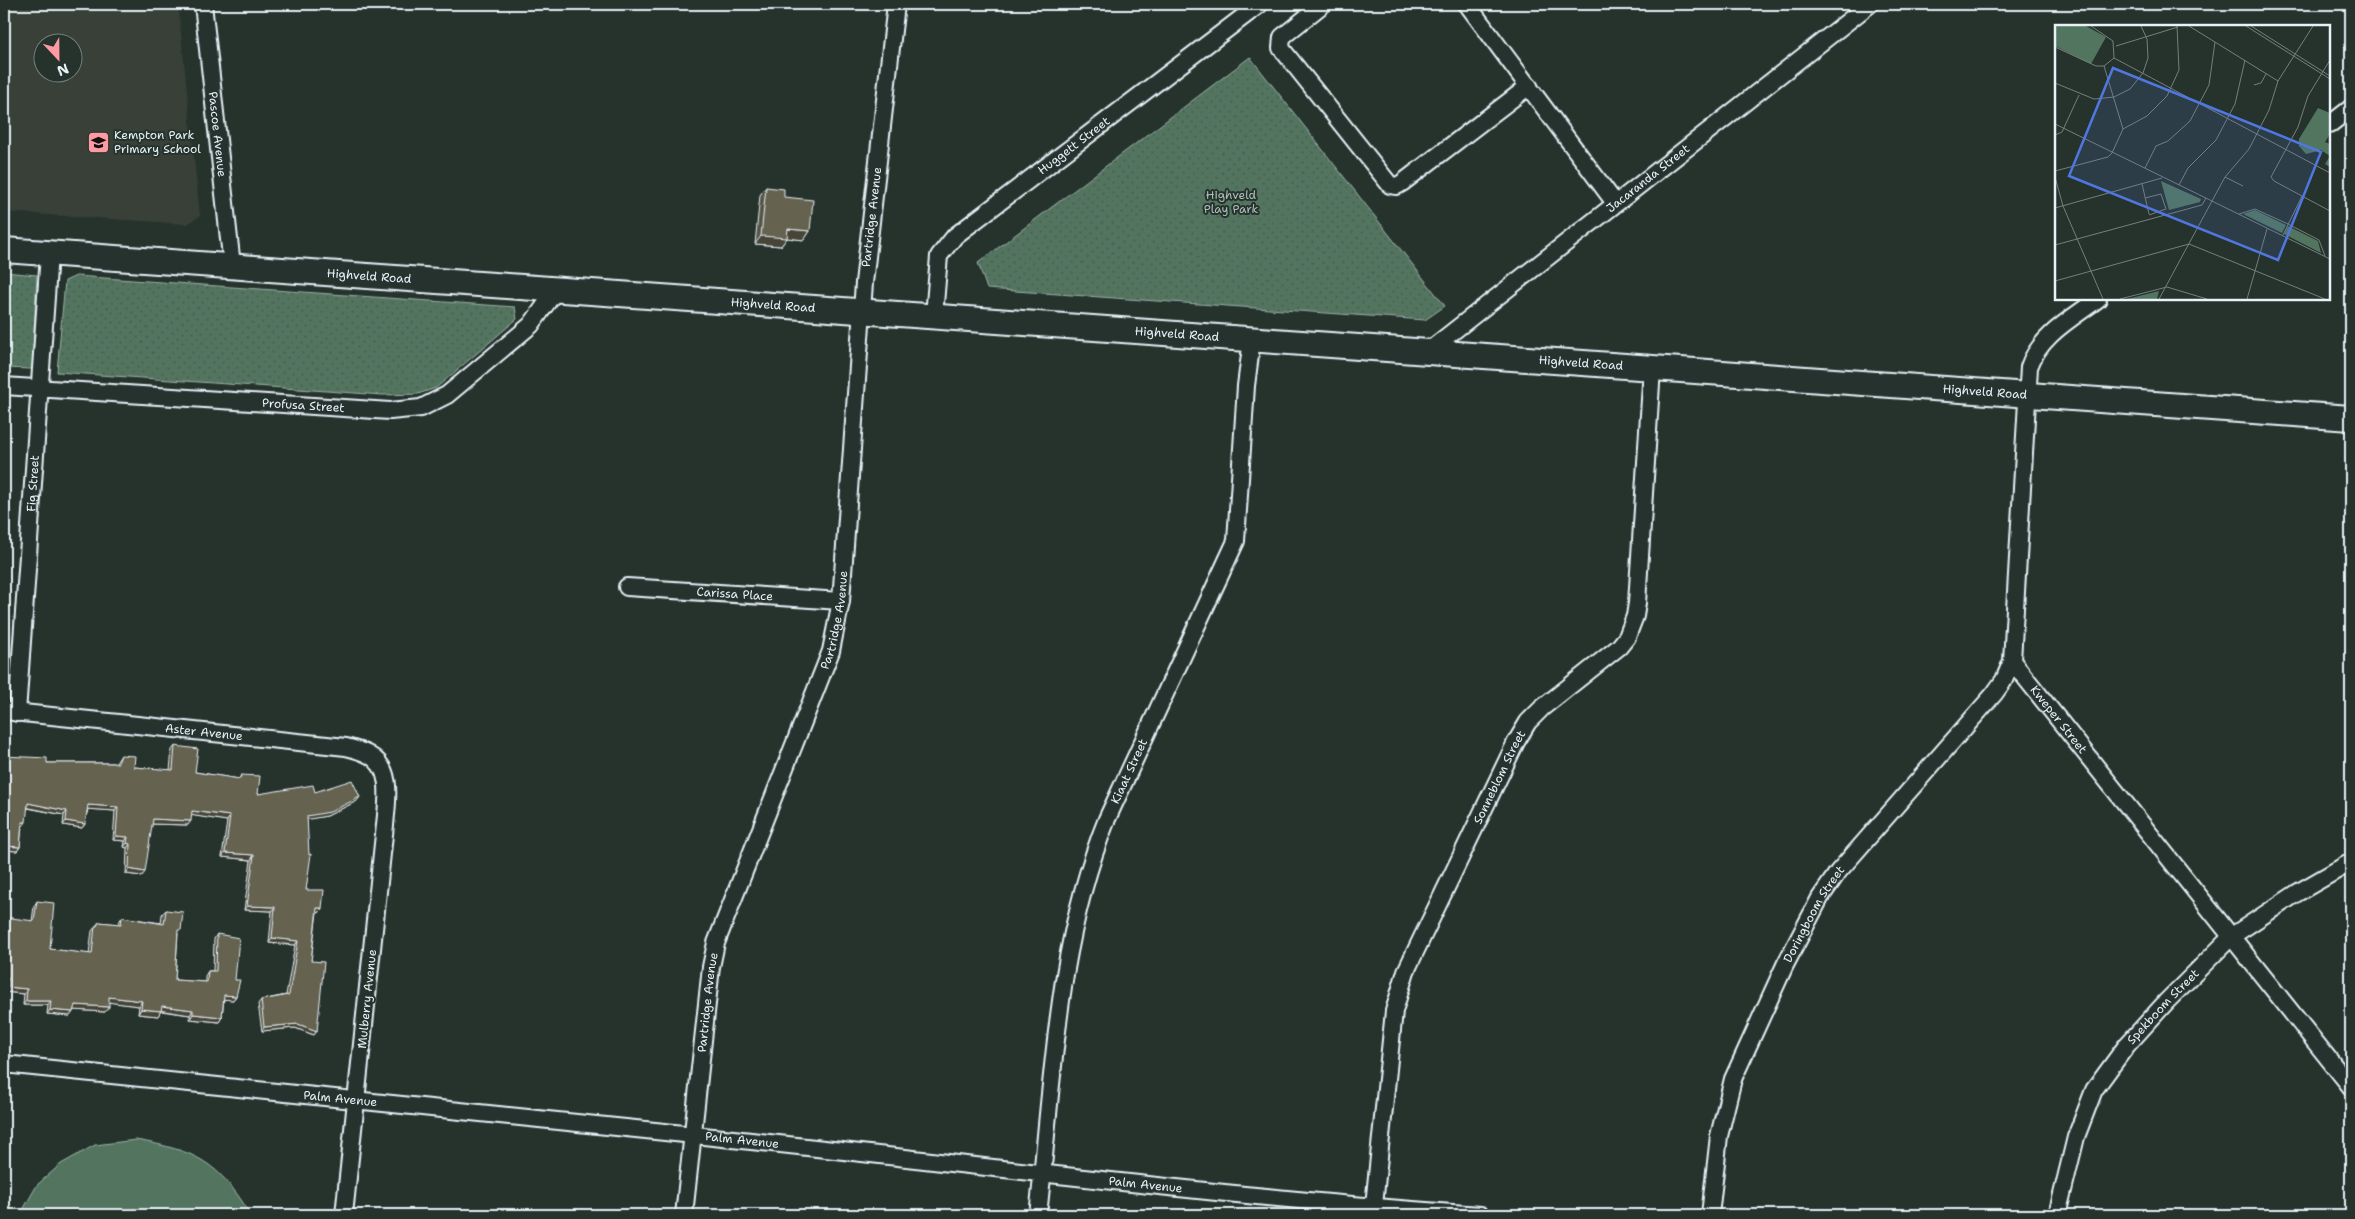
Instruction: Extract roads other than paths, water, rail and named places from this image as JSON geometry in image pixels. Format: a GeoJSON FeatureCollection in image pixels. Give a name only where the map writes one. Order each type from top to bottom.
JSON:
{"type":"FeatureCollection","features":[{"type":"Feature","properties":{"kind":"street","name":"Pascoe Avenue"},"geometry":{"type":"LineString","coordinates":[[203,4],[232,266]]}},
{"type":"Feature","properties":{"kind":"street","name":"Partridge Avenue"},"geometry":{"type":"LineString","coordinates":[[684,1215],[711,967],[716,943],[831,651],[841,601],[862,311],[896,4]]}},
{"type":"Feature","properties":{"kind":"street","name":"Huggett Street"},"geometry":{"type":"LineString","coordinates":[[934,316],[939,256],[955,236],[1260,4]]}},
{"type":"Feature","properties":{"kind":"street"},"geometry":{"type":"LineString","coordinates":[[1323,4],[1282,37],[1281,48],[1390,185],[1397,186],[1402,183],[1528,86]]}},
{"type":"Feature","properties":{"kind":"street"},"geometry":{"type":"LineString","coordinates":[[1467,4],[1615,203]]}},
{"type":"Feature","properties":{"kind":"street","name":"Jacaranda Street"},"geometry":{"type":"LineString","coordinates":[[1427,352],[1870,4]]}},
{"type":"Feature","properties":{"kind":"street"},"geometry":{"type":"LineString","coordinates":[[2330,124],[2351,108]]}},
{"type":"Feature","properties":{"kind":"street","name":"Highveld Road"},"geometry":{"type":"LineString","coordinates":[[4,250],[2351,418]]}},
{"type":"Feature","properties":{"kind":"street","name":"Fig Street"},"geometry":{"type":"LineString","coordinates":[[10,712],[49,254]]}},
{"type":"Feature","properties":{"kind":"street","name":"Profusa Street"},"geometry":{"type":"LineString","coordinates":[[4,386],[390,411],[421,408],[447,395],[517,339],[531,325],[556,290]]}},
{"type":"Feature","properties":{"kind":"street"},"geometry":{"type":"LineString","coordinates":[[2012,661],[2029,367],[2039,347],[2050,335],[2097,300]]}},
{"type":"Feature","properties":{"kind":"street","name":"Kiaat Street"},"geometry":{"type":"LineString","coordinates":[[1038,1215],[1050,1074],[1075,924],[1092,858],[1236,541],[1246,386],[1252,339]]}},
{"type":"Feature","properties":{"kind":"street","name":"Sonneblom Street"},"geometry":{"type":"LineString","coordinates":[[1373,1212],[1394,1011],[1406,971],[1516,742],[1528,722],[1564,689],[1619,647],[1632,629],[1636,603],[1652,368]]}},
{"type":"Feature","properties":{"kind":"street","name":"Carissa Place"},"geometry":{"type":"LineString","coordinates":[[627,587],[841,601]]}},
{"type":"Feature","properties":{"kind":"street","name":"Kweper Street"},"geometry":{"type":"LineString","coordinates":[[2012,661],[2351,1087]]}},
{"type":"Feature","properties":{"kind":"street","name":"Doringboom Street"},"geometry":{"type":"LineString","coordinates":[[1710,1215],[1718,1136],[1733,1079],[1785,966],[1820,898],[1844,866],[1994,694],[2004,680],[2012,661]]}},
{"type":"Feature","properties":{"kind":"street","name":"Aster Avenue"},"geometry":{"type":"LineString","coordinates":[[10,712],[346,746],[370,755],[382,769],[388,783]]}},
{"type":"Feature","properties":{"kind":"street","name":"Mulberry Avenue"},"geometry":{"type":"LineString","coordinates":[[344,1215],[388,783]]}},
{"type":"Feature","properties":{"kind":"street","name":"Spekboom Street"},"geometry":{"type":"LineString","coordinates":[[2057,1215],[2076,1137],[2094,1090],[2127,1045],[2232,936],[2297,893],[2351,862]]}},
{"type":"Feature","properties":{"kind":"street","name":"Palm Avenue"},"geometry":{"type":"LineString","coordinates":[[4,1064],[694,1134],[1373,1212],[1481,1215]]}},
{"type":"Feature","properties":{"kind":"place","name":"Kempton Park Primary School"},"geometry":{"type":"Point","coordinates":[98,142]}},
{"type":"Feature","properties":{"kind":"park label","name":"Highveld Play Park"},"geometry":{"type":"Point","coordinates":[1231,202]}}]}
